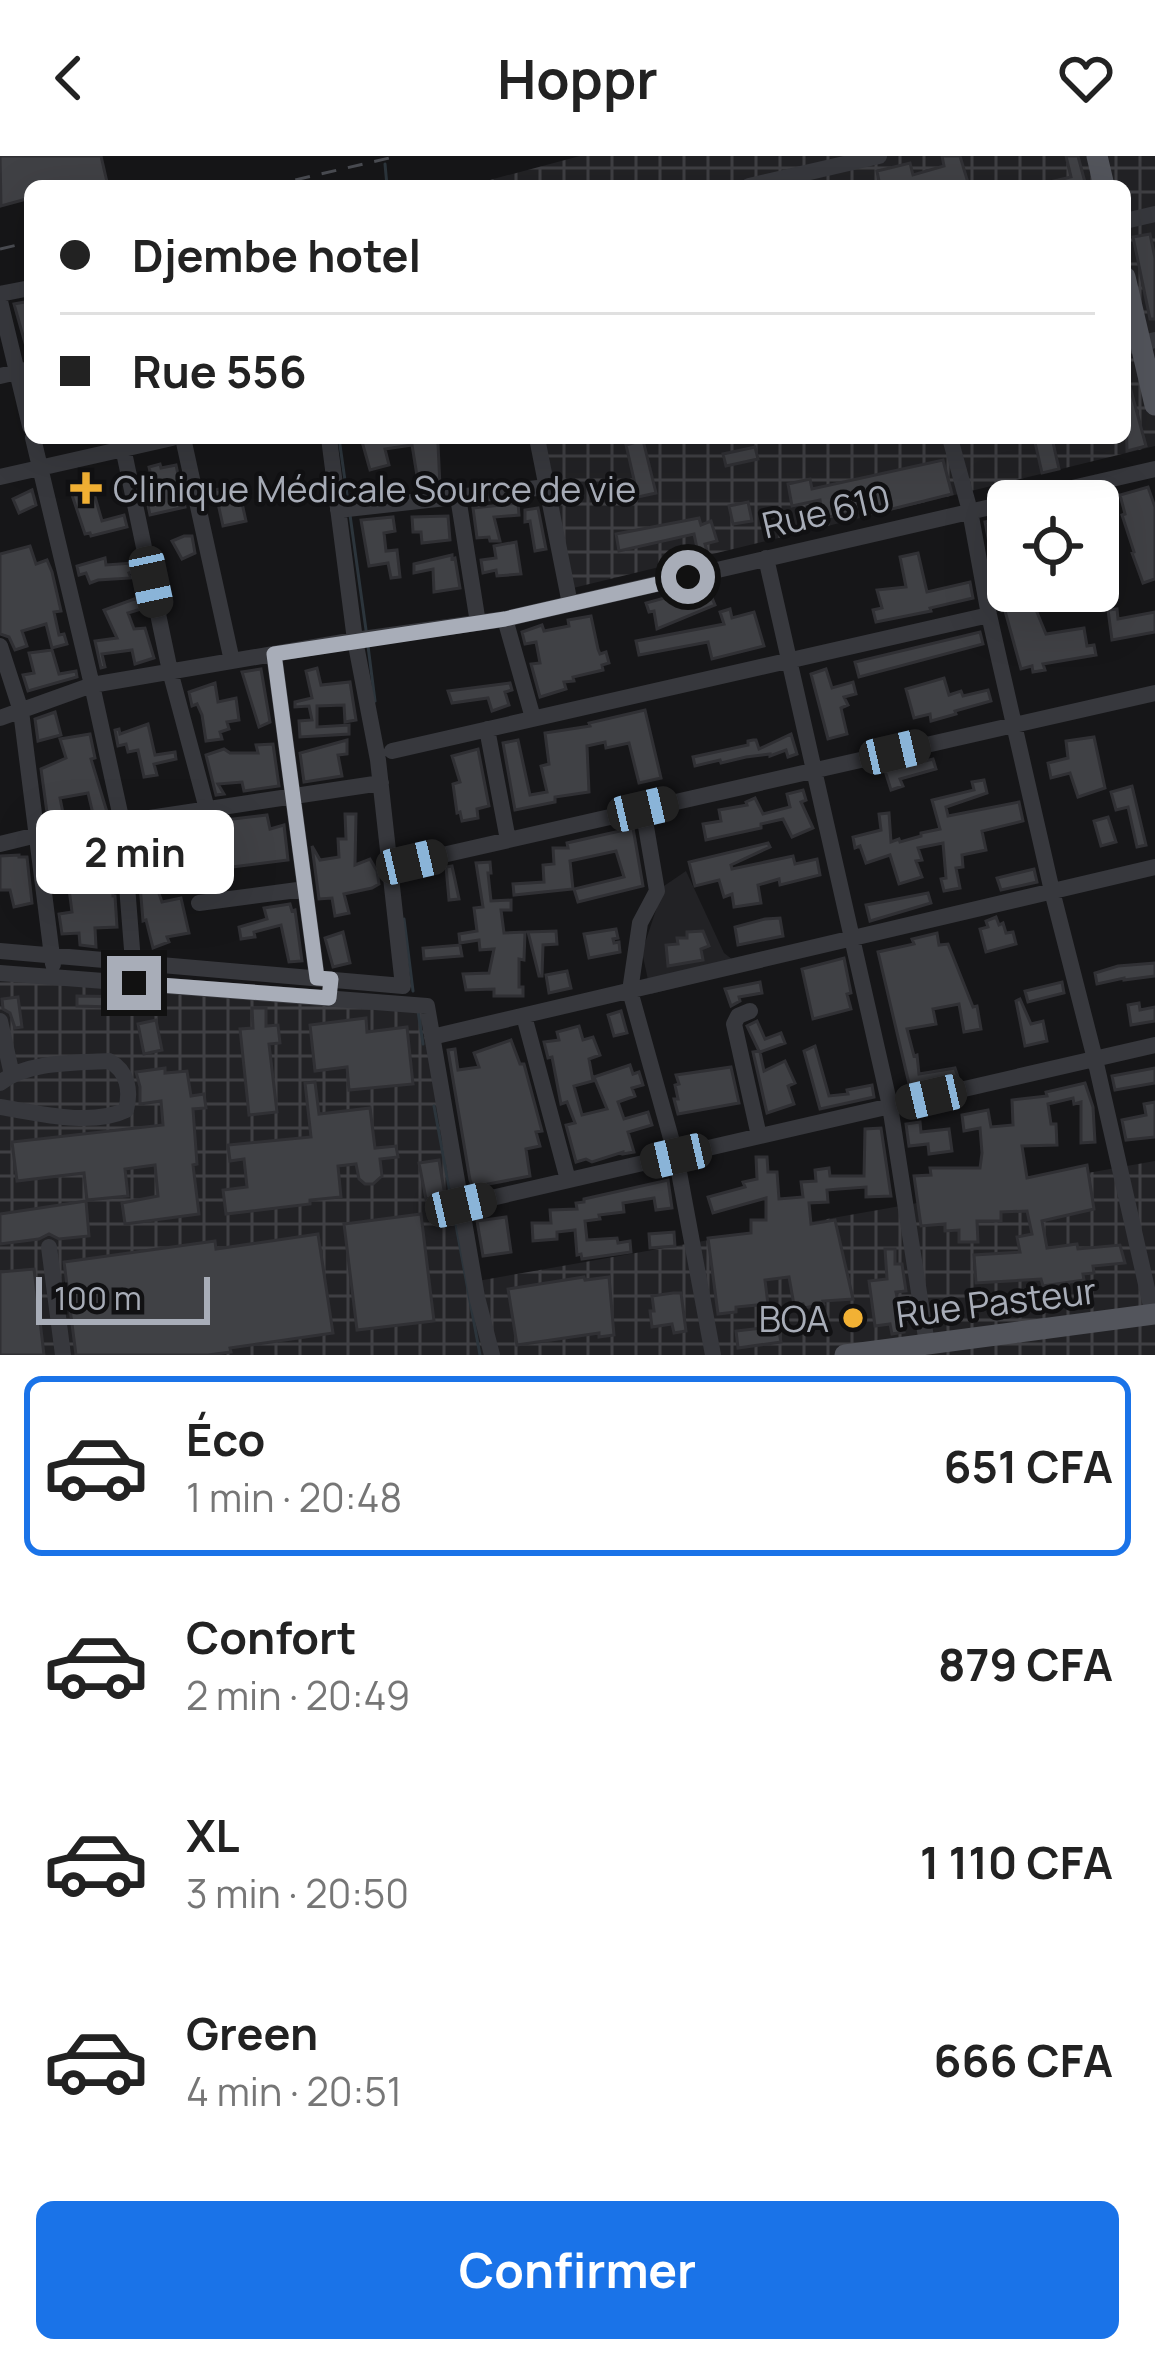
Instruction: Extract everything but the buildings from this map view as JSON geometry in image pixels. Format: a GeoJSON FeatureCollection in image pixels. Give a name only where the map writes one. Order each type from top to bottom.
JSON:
{"type":"FeatureCollection","features":[{"type":"Feature","properties":{"kind":"main road"},"geometry":{"type":"LineString","coordinates":[[1131,304],[1155,405]]}},
{"type":"Feature","properties":{"kind":"main road","name":"Rue Pasteur"},"geometry":{"type":"LineString","coordinates":[[845,1355],[942,1347],[1154,1315]]}},
{"type":"Feature","properties":{"kind":"street"},"geometry":{"type":"LineString","coordinates":[[775,180],[878,156]]}},
{"type":"Feature","properties":{"kind":"street"},"geometry":{"type":"LineString","coordinates":[[0,298],[24,403]]}},
{"type":"Feature","properties":{"kind":"street"},"geometry":{"type":"LineString","coordinates":[[34,444],[122,822],[133,962]]}},
{"type":"Feature","properties":{"kind":"street"},"geometry":{"type":"LineString","coordinates":[[0,477],[122,444],[170,671],[207,809]]}},
{"type":"Feature","properties":{"kind":"street"},"geometry":{"type":"LineString","coordinates":[[184,444],[232,661]]}},
{"type":"Feature","properties":{"kind":"street"},"geometry":{"type":"LineString","coordinates":[[0,951],[53,968],[404,986],[381,784],[355,640],[330,444]]}},
{"type":"Feature","properties":{"kind":"street"},"geometry":{"type":"LineString","coordinates":[[538,444],[570,604]]}},
{"type":"Feature","properties":{"kind":"street"},"geometry":{"type":"LineString","coordinates":[[952,444],[1154,1315]]}},
{"type":"Feature","properties":{"kind":"street","name":"Rue 610"},"geometry":{"type":"LineString","coordinates":[[1107,480],[1155,469]]}},
{"type":"Feature","properties":{"kind":"street"},"geometry":{"type":"LineString","coordinates":[[338,511],[547,488]]}},
{"type":"Feature","properties":{"kind":"street"},"geometry":{"type":"LineString","coordinates":[[458,497],[478,623]]}},
{"type":"Feature","properties":{"kind":"street","name":"Rue 610"},"geometry":{"type":"LineString","coordinates":[[0,718],[92,685],[505,619],[987,508]]}},
{"type":"Feature","properties":{"kind":"street"},"geometry":{"type":"LineString","coordinates":[[766,559],[942,1347]]}},
{"type":"Feature","properties":{"kind":"street"},"geometry":{"type":"LineString","coordinates":[[392,751],[989,615]]}},
{"type":"Feature","properties":{"kind":"street"},"geometry":{"type":"LineString","coordinates":[[505,619],[533,718]]}},
{"type":"Feature","properties":{"kind":"street"},"geometry":{"type":"LineString","coordinates":[[0,646],[21,711],[53,968]]}},
{"type":"Feature","properties":{"kind":"street"},"geometry":{"type":"LineString","coordinates":[[274,654],[305,889],[326,985]]}},
{"type":"Feature","properties":{"kind":"street"},"geometry":{"type":"LineString","coordinates":[[412,862],[1155,693]]}},
{"type":"Feature","properties":{"kind":"street"},"geometry":{"type":"LineString","coordinates":[[487,729],[508,840]]}},
{"type":"Feature","properties":{"kind":"street"},"geometry":{"type":"LineString","coordinates":[[0,844],[381,784]]}},
{"type":"Feature","properties":{"kind":"street"},"geometry":{"type":"LineString","coordinates":[[643,809],[657,891],[640,923],[630,991],[676,1156],[713,1355]]}},
{"type":"Feature","properties":{"kind":"street"},"geometry":{"type":"LineString","coordinates":[[432,1037],[1155,866]]}},
{"type":"Feature","properties":{"kind":"street"},"geometry":{"type":"LineString","coordinates":[[199,903],[305,889]]}},
{"type":"Feature","properties":{"kind":"street"},"geometry":{"type":"LineString","coordinates":[[1,976],[133,962],[326,985],[427,1006],[477,1297],[492,1355]]}},
{"type":"Feature","properties":{"kind":"street"},"geometry":{"type":"LineString","coordinates":[[750,1011],[738,1016],[734,1024],[759,1136]]}},
{"type":"Feature","properties":{"kind":"street"},"geometry":{"type":"LineString","coordinates":[[524,1016],[568,1180]]}},
{"type":"Feature","properties":{"kind":"street"},"geometry":{"type":"LineString","coordinates":[[0,1022],[6,1079],[25,1070],[109,1061],[121,1067],[129,1099],[126,1110],[115,1116],[64,1118],[0,1107]]}},
{"type":"Feature","properties":{"kind":"street"},"geometry":{"type":"LineString","coordinates":[[461,1205],[1155,1045]]}},
{"type":"Feature","properties":{"kind":"street"},"geometry":{"type":"LineString","coordinates":[[49,1247],[63,1355]]}},
{"type":"Feature","properties":{"kind":"shaded area"},"geometry":{"type":"Polygon","coordinates":[[[580,156],[1155,156],[1155,446],[1016,480],[987,480],[987,487],[573,588],[542,444],[1131,444],[1131,180],[490,180],[580,156]]]}},
{"type":"Feature","properties":{"kind":"shaded area"},"geometry":{"type":"Polygon","coordinates":[[[686,871],[724,953],[746,970],[651,994],[642,952],[664,886],[686,871]]]}},
{"type":"Feature","properties":{"kind":"shaded area"},"geometry":{"type":"Polygon","coordinates":[[[0,978],[422,1007],[472,1282],[1155,1161],[1155,1355],[0,1355],[0,978]]]}},
{"type":"Feature","properties":{"kind":"waterway"},"geometry":{"type":"LineString","coordinates":[[385,164],[386,180]]}},
{"type":"Feature","properties":{"kind":"waterway"},"geometry":{"type":"LineString","coordinates":[[340,444],[348,502]]}},
{"type":"Feature","properties":{"kind":"waterway"},"geometry":{"type":"LineString","coordinates":[[350,515],[366,630]]}},
{"type":"Feature","properties":{"kind":"waterway"},"geometry":{"type":"LineString","coordinates":[[368,646],[375,701]]}},
{"type":"Feature","properties":{"kind":"waterway"},"geometry":{"type":"LineString","coordinates":[[404,919],[413,991]]}},
{"type":"Feature","properties":{"kind":"waterway"},"geometry":{"type":"LineString","coordinates":[[418,1011],[423,1044]]}},
{"type":"Feature","properties":{"kind":"waterway"},"geometry":{"type":"LineString","coordinates":[[434,1106],[480,1355]]}},
{"type":"Feature","properties":{"kind":"railway"},"geometry":{"type":"LineString","coordinates":[[295,180],[398,156]]}},
{"type":"Feature","properties":{"kind":"railway"},"geometry":{"type":"LineString","coordinates":[[0,249],[24,243]]}},
{"type":"Feature","properties":{"kind":"place","name":"Clinique Médicale Source de vie"},"geometry":{"type":"Point","coordinates":[86,488]}},
{"type":"Feature","properties":{"kind":"place","name":"BOA"},"geometry":{"type":"Point","coordinates":[853,1318]}},
{"type":"Feature","properties":{"kind":"route"},"geometry":{"type":"LineString","coordinates":[[134,983],[329,998],[331,979],[317,978],[274,654],[505,619],[688,577]]}}]}
